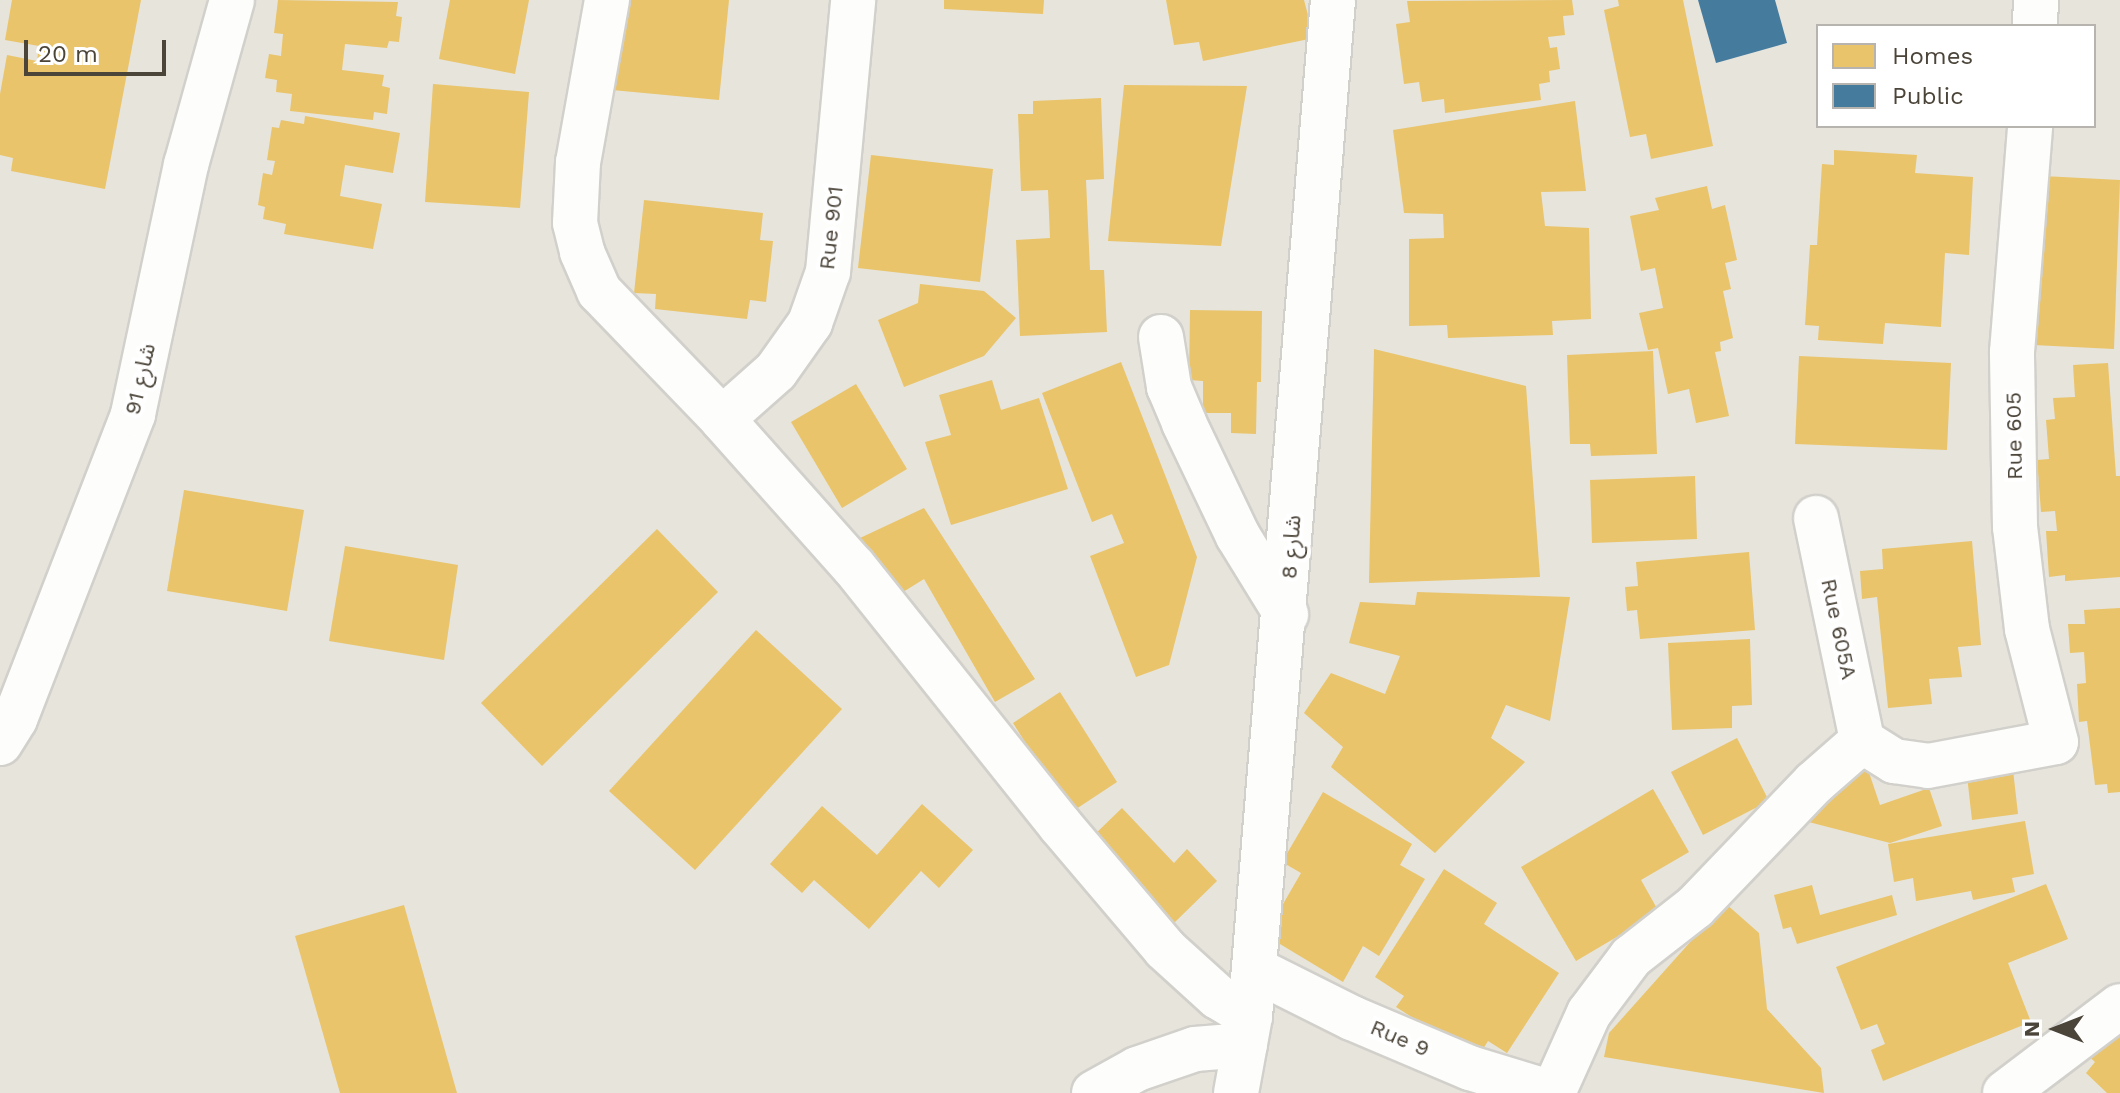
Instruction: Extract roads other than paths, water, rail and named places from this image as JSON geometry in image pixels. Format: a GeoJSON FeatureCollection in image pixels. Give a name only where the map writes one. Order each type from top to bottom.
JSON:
{"type":"FeatureCollection","features":[{"type":"Feature","properties":{"kind":"street","name":"شارع 91"},"geometry":{"type":"LineString","coordinates":[[0,743],[15,719],[133,414],[186,165],[232,0]]}},
{"type":"Feature","properties":{"kind":"street"},"geometry":{"type":"LineString","coordinates":[[607,0],[578,162],[575,223],[582,252],[599,291],[722,419],[854,567],[1060,825],[1165,949],[1218,997],[1248,1030],[1137,1069],[1094,1093]]}},
{"type":"Feature","properties":{"kind":"street","name":"Rue 901"},"geometry":{"type":"LineString","coordinates":[[722,419],[776,371],[810,323],[828,272],[853,0]]}},
{"type":"Feature","properties":{"kind":"street","name":"شارع 8"},"geometry":{"type":"LineString","coordinates":[[1236,1093],[1248,1030],[1286,614],[1333,0]]}},
{"type":"Feature","properties":{"kind":"street"},"geometry":{"type":"LineString","coordinates":[[2035,24],[2036,0]]}},
{"type":"Feature","properties":{"kind":"street","name":"Rue 605"},"geometry":{"type":"LineString","coordinates":[[1862,741],[1894,761],[1928,766],[2056,742],[2027,629],[2015,527],[2012,352],[2030,128]]}},
{"type":"Feature","properties":{"kind":"street"},"geometry":{"type":"LineString","coordinates":[[1161,337],[1169,387],[1184,423],[1238,536],[1286,614]]}},
{"type":"Feature","properties":{"kind":"street","name":"Rue 605A"},"geometry":{"type":"LineString","coordinates":[[1816,518],[1862,741]]}},
{"type":"Feature","properties":{"kind":"street"},"geometry":{"type":"LineString","coordinates":[[1552,1093],[1589,1013],[1631,957],[1695,907],[1814,783],[1862,741]]}},
{"type":"Feature","properties":{"kind":"street","name":"Rue 9"},"geometry":{"type":"LineString","coordinates":[[1254,969],[1352,1018],[1470,1068],[1552,1093]]}},
{"type":"Feature","properties":{"kind":"street"},"geometry":{"type":"LineString","coordinates":[[2005,1093],[2120,1006]]}}]}
